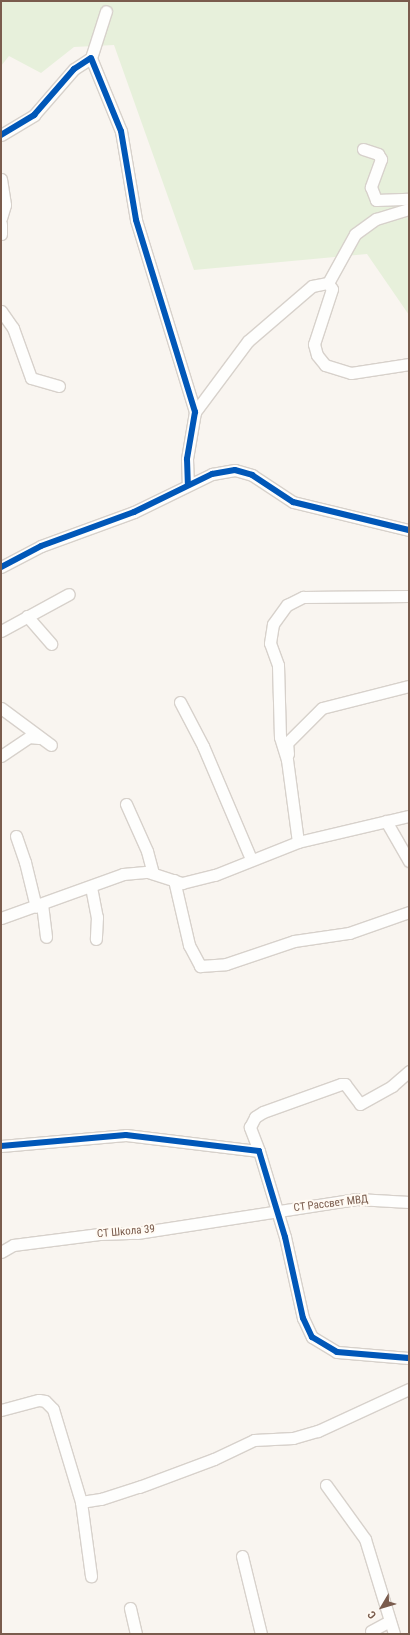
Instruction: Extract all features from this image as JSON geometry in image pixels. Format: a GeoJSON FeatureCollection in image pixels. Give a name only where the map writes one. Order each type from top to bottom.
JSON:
{"type":"FeatureCollection","features":[{"type":"Feature","properties":{"kind":"street"},"geometry":{"type":"LineString","coordinates":[[1,135],[34,115],[74,69],[91,58],[106,11]]}},
{"type":"Feature","properties":{"kind":"street"},"geometry":{"type":"LineString","coordinates":[[91,58],[121,131],[136,220],[195,412],[187,459],[188,485]]}},
{"type":"Feature","properties":{"kind":"street"},"geometry":{"type":"LineString","coordinates":[[363,149],[378,154],[381,159],[371,187],[376,200],[409,199]]}},
{"type":"Feature","properties":{"kind":"street"},"geometry":{"type":"LineString","coordinates":[[1,179],[3,207],[1,218]]}},
{"type":"Feature","properties":{"kind":"street"},"geometry":{"type":"LineString","coordinates":[[195,412],[248,341],[306,289],[328,283],[355,234],[376,219],[409,209]]}},
{"type":"Feature","properties":{"kind":"street"},"geometry":{"type":"LineString","coordinates":[[1,224],[1,234]]}},
{"type":"Feature","properties":{"kind":"street"},"geometry":{"type":"LineString","coordinates":[[328,283],[332,295],[314,344],[317,355],[325,365],[351,373],[409,364]]}},
{"type":"Feature","properties":{"kind":"street"},"geometry":{"type":"LineString","coordinates":[[1,311],[14,332],[31,378],[59,386]]}},
{"type":"Feature","properties":{"kind":"street"},"geometry":{"type":"LineString","coordinates":[[1,567],[41,546],[134,512],[212,474],[235,470],[252,475],[293,502],[409,530]]}},
{"type":"Feature","properties":{"kind":"street"},"geometry":{"type":"LineString","coordinates":[[1,631],[69,594]]}},
{"type":"Feature","properties":{"kind":"street"},"geometry":{"type":"LineString","coordinates":[[287,760],[280,737],[278,665],[270,643],[273,624],[280,612],[294,600],[303,597],[409,596]]}},
{"type":"Feature","properties":{"kind":"street"},"geometry":{"type":"LineString","coordinates":[[27,616],[51,644]]}},
{"type":"Feature","properties":{"kind":"street"},"geometry":{"type":"LineString","coordinates":[[298,842],[287,760],[287,743],[322,708],[409,686]]}},
{"type":"Feature","properties":{"kind":"street"},"geometry":{"type":"LineString","coordinates":[[180,702],[206,753],[251,859]]}},
{"type":"Feature","properties":{"kind":"street"},"geometry":{"type":"LineString","coordinates":[[1,708],[39,738],[52,746]]}},
{"type":"Feature","properties":{"kind":"street"},"geometry":{"type":"LineString","coordinates":[[1,756],[29,737],[39,738]]}},
{"type":"Feature","properties":{"kind":"street"},"geometry":{"type":"LineString","coordinates":[[126,804],[147,851],[153,873]]}},
{"type":"Feature","properties":{"kind":"street"},"geometry":{"type":"LineString","coordinates":[[1,918],[39,906],[123,874],[153,873],[182,883],[198,880],[298,842],[409,816]]}},
{"type":"Feature","properties":{"kind":"street"},"geometry":{"type":"LineString","coordinates":[[386,821],[409,861]]}},
{"type":"Feature","properties":{"kind":"street"},"geometry":{"type":"LineString","coordinates":[[16,836],[26,862],[39,906],[46,937]]}},
{"type":"Feature","properties":{"kind":"street"},"geometry":{"type":"LineString","coordinates":[[174,880],[189,945],[200,966],[226,964],[294,941],[349,933],[409,912]]}},
{"type":"Feature","properties":{"kind":"street"},"geometry":{"type":"LineString","coordinates":[[91,887],[97,916],[96,939]]}},
{"type":"Feature","properties":{"kind":"street"},"geometry":{"type":"LineString","coordinates":[[409,1071],[392,1086],[360,1104],[345,1084],[341,1084],[263,1112],[256,1117],[250,1127],[259,1151],[277,1212],[302,1318],[312,1337],[337,1352],[360,1356],[409,1358]]}},
{"type":"Feature","properties":{"kind":"street"},"geometry":{"type":"LineString","coordinates":[[1,1146],[126,1135],[259,1151]]}},
{"type":"Feature","properties":{"kind":"street","name":"СТ Рассвет МВД"},"geometry":{"type":"LineString","coordinates":[[277,1212],[357,1199],[409,1202]]}},
{"type":"Feature","properties":{"kind":"street","name":"СТ Школа 39"},"geometry":{"type":"LineString","coordinates":[[1,1252],[13,1245],[29,1242],[99,1234],[137,1233],[277,1212]]}},
{"type":"Feature","properties":{"kind":"street"},"geometry":{"type":"LineString","coordinates":[[81,1502],[101,1499],[139,1486],[214,1459],[254,1440],[293,1438],[318,1431],[409,1389]]}},
{"type":"Feature","properties":{"kind":"street"},"geometry":{"type":"LineString","coordinates":[[1,1410],[39,1400],[45,1401],[53,1409],[81,1502],[91,1576]]}},
{"type":"Feature","properties":{"kind":"street"},"geometry":{"type":"LineString","coordinates":[[326,1485],[365,1539],[394,1634]]}},
{"type":"Feature","properties":{"kind":"street"},"geometry":{"type":"LineString","coordinates":[[242,1556],[261,1634]]}},
{"type":"Feature","properties":{"kind":"street"},"geometry":{"type":"LineString","coordinates":[[130,1608],[136,1634]]}},
{"type":"Feature","properties":{"kind":"street"},"geometry":{"type":"LineString","coordinates":[[371,1631],[390,1620]]}},
{"type":"Feature","properties":{"kind":"green space"},"geometry":{"type":"Polygon","coordinates":[[[1,1],[409,1],[409,315],[367,254],[194,270],[114,45],[74,47],[41,73],[9,56],[1,66],[1,1]]]}},
{"type":"Feature","properties":{"kind":"cycle path"},"geometry":{"type":"LineString","coordinates":[[1,135],[34,115],[74,69],[91,58],[121,131],[136,220],[195,412],[187,459],[188,485]]}},
{"type":"Feature","properties":{"kind":"cycle path"},"geometry":{"type":"LineString","coordinates":[[1,567],[41,546],[134,512],[212,474],[235,470],[252,475],[293,502],[409,530]]}},
{"type":"Feature","properties":{"kind":"cycle path"},"geometry":{"type":"LineString","coordinates":[[1,1146],[126,1135],[259,1151],[285,1237],[303,1318],[312,1337],[337,1352],[409,1358]]}}]}
